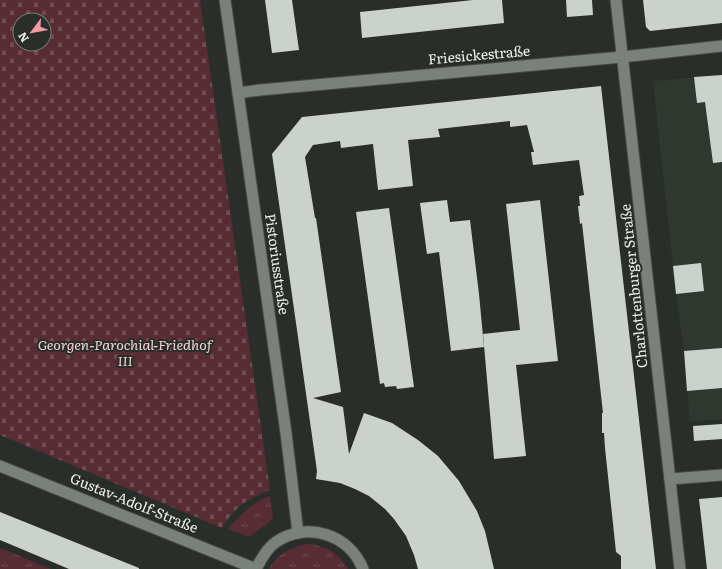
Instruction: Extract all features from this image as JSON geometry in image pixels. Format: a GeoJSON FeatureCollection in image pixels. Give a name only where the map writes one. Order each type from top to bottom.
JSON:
{"type":"FeatureCollection","features":[{"type":"Feature","properties":{"kind":"street","name":"Pistoriusstraße"},"geometry":{"type":"LineString","coordinates":[[225,0],[286,433],[298,533]]}},
{"type":"Feature","properties":{"kind":"street","name":"Charlottenburger Straße"},"geometry":{"type":"LineString","coordinates":[[616,0],[680,569]]}},
{"type":"Feature","properties":{"kind":"street","name":"Friesickestraße"},"geometry":{"type":"LineString","coordinates":[[238,94],[260,90],[622,57],[722,46]]}},
{"type":"Feature","properties":{"kind":"street","name":"Gustav-Adolf-Straße"},"geometry":{"type":"LineString","coordinates":[[0,466],[256,569]]}},
{"type":"Feature","properties":{"kind":"street"},"geometry":{"type":"LineString","coordinates":[[670,479],[722,475]]}},
{"type":"Feature","properties":{"kind":"street"},"geometry":{"type":"LineString","coordinates":[[256,569],[263,556],[275,543],[292,534],[316,532],[328,534],[349,547],[357,557],[363,569]]}},
{"type":"Feature","properties":{"kind":"shaded area"},"geometry":{"type":"Polygon","coordinates":[[[722,75],[722,419],[690,422],[684,351],[676,294],[653,81],[722,75]]]}},
{"type":"Feature","properties":{"kind":"green space","name":"Georgen-Parochial-Friedhof III"},"geometry":{"type":"Polygon","coordinates":[[[0,0],[200,0],[270,490],[255,496],[242,504],[226,521],[222,528],[0,435],[0,0]]]}},
{"type":"Feature","properties":{"kind":"green space"},"geometry":{"type":"Polygon","coordinates":[[[270,496],[273,519],[249,537],[228,529],[247,510],[270,496]]]}},
{"type":"Feature","properties":{"kind":"green space"},"geometry":{"type":"Polygon","coordinates":[[[308,544],[320,546],[331,551],[341,559],[348,569],[269,569],[281,555],[291,549],[308,544]]]}},
{"type":"Feature","properties":{"kind":"green space"},"geometry":{"type":"Polygon","coordinates":[[[0,548],[51,569],[0,569],[0,548]]]}},
{"type":"Feature","properties":{"kind":"building"},"geometry":{"type":"Polygon","coordinates":[[[265,0],[292,0],[299,50],[272,53],[265,0]]]}},
{"type":"Feature","properties":{"kind":"building"},"geometry":{"type":"Polygon","coordinates":[[[473,0],[502,0],[504,23],[362,38],[360,12],[473,0]]]}},
{"type":"Feature","properties":{"kind":"building"},"geometry":{"type":"Polygon","coordinates":[[[566,0],[592,0],[593,15],[567,17],[566,0]]]}},
{"type":"Feature","properties":{"kind":"building"},"geometry":{"type":"Polygon","coordinates":[[[643,0],[722,0],[722,23],[650,31],[646,27],[643,0]]]}},
{"type":"Feature","properties":{"kind":"building"},"geometry":{"type":"Polygon","coordinates":[[[722,75],[722,162],[713,163],[705,102],[697,103],[694,77],[722,75]]]}},
{"type":"Feature","properties":{"kind":"building"},"geometry":{"type":"Polygon","coordinates":[[[601,86],[656,569],[621,569],[621,556],[616,552],[604,433],[602,433],[603,413],[582,223],[580,224],[578,206],[580,206],[579,196],[584,195],[579,160],[533,165],[531,152],[534,152],[527,125],[510,127],[510,121],[438,129],[440,137],[408,140],[413,186],[378,190],[373,144],[341,148],[340,141],[313,145],[305,157],[316,218],[341,392],[313,398],[343,407],[349,454],[364,413],[392,423],[418,440],[438,456],[459,481],[477,511],[485,531],[494,569],[418,569],[406,536],[385,509],[369,496],[355,489],[340,483],[316,479],[317,471],[272,154],[302,117],[601,86]]]}},
{"type":"Feature","properties":{"kind":"building"},"geometry":{"type":"Polygon","coordinates":[[[447,200],[450,222],[470,220],[484,347],[451,351],[439,252],[427,254],[420,203],[447,200]]]}},
{"type":"Feature","properties":{"kind":"building"},"geometry":{"type":"Polygon","coordinates":[[[540,200],[558,361],[516,365],[526,456],[494,459],[483,334],[520,330],[506,204],[540,200]]]}},
{"type":"Feature","properties":{"kind":"building"},"geometry":{"type":"Polygon","coordinates":[[[389,208],[414,387],[397,389],[396,386],[385,387],[384,383],[380,384],[356,212],[389,208]]]}},
{"type":"Feature","properties":{"kind":"building"},"geometry":{"type":"Polygon","coordinates":[[[701,263],[704,291],[676,294],[673,266],[701,263]]]}},
{"type":"Feature","properties":{"kind":"building"},"geometry":{"type":"Polygon","coordinates":[[[722,348],[722,388],[687,391],[684,351],[722,348]]]}},
{"type":"Feature","properties":{"kind":"building"},"geometry":{"type":"Polygon","coordinates":[[[722,424],[722,439],[694,441],[693,426],[722,424]]]}},
{"type":"Feature","properties":{"kind":"building"},"geometry":{"type":"Polygon","coordinates":[[[722,497],[722,569],[707,569],[699,499],[722,497]]]}},
{"type":"Feature","properties":{"kind":"building"},"geometry":{"type":"Polygon","coordinates":[[[0,512],[139,569],[69,569],[0,540],[0,512]]]}}]}
